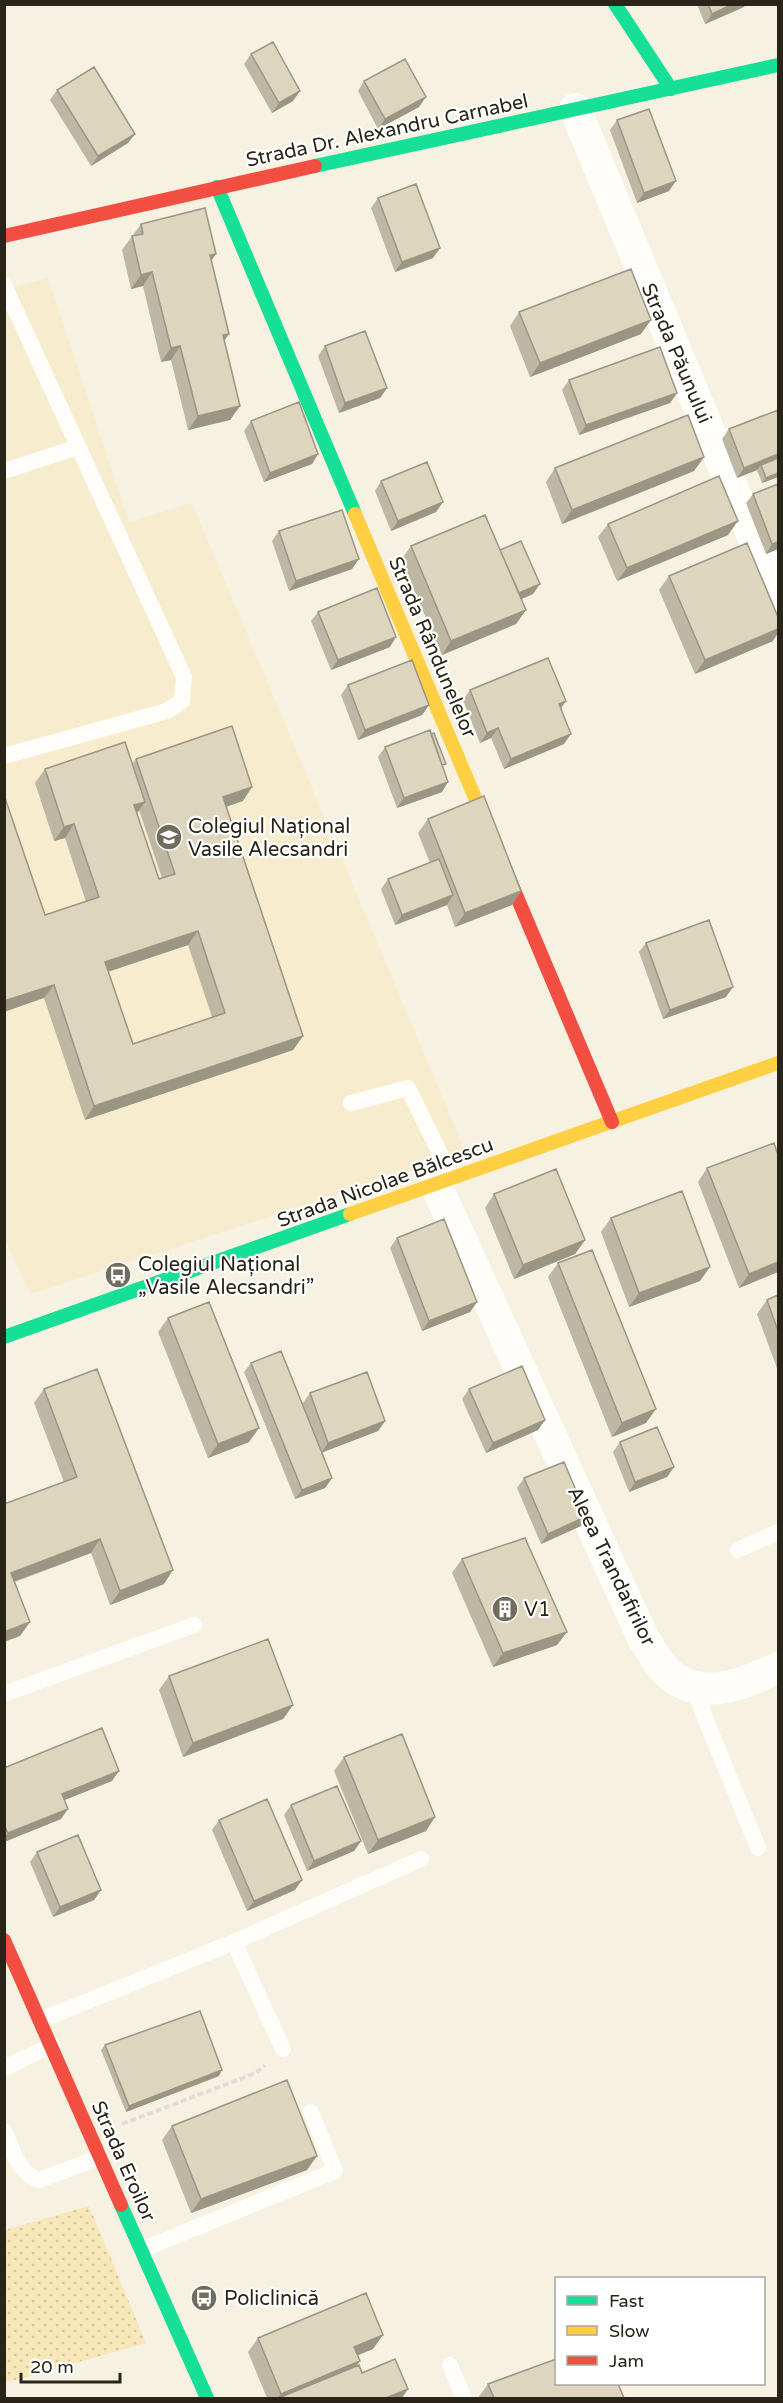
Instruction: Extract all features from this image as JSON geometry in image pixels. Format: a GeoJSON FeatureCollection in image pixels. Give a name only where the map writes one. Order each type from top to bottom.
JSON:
{"type":"FeatureCollection","features":[{"type":"Feature","properties":{"kind":"street"},"geometry":{"type":"LineString","coordinates":[[615,4],[670,89]]}},
{"type":"Feature","properties":{"kind":"street","name":"Strada Dr. Alexandru Carnabel"},"geometry":{"type":"LineString","coordinates":[[4,236],[217,187],[778,65]]}},
{"type":"Feature","properties":{"kind":"street","name":"Strada Păunului"},"geometry":{"type":"LineString","coordinates":[[575,109],[778,597]]}},
{"type":"Feature","properties":{"kind":"street","name":"Strada Rândunelelor"},"geometry":{"type":"LineString","coordinates":[[217,187],[612,1122]]}},
{"type":"Feature","properties":{"kind":"street","name":"Strada Nicolae Bălcescu"},"geometry":{"type":"LineString","coordinates":[[4,1337],[778,1063]]}},
{"type":"Feature","properties":{"kind":"street","name":"Aleea Trandafirilor"},"geometry":{"type":"LineString","coordinates":[[444,1182],[645,1640],[668,1673],[693,1688]]}},
{"type":"Feature","properties":{"kind":"street"},"geometry":{"type":"LineString","coordinates":[[693,1688],[728,1688],[778,1668]]}},
{"type":"Feature","properties":{"kind":"street","name":"Strada Eroilor"},"geometry":{"type":"LineString","coordinates":[[4,1940],[207,2398]]}},
{"type":"Feature","properties":{"kind":"lane"},"geometry":{"type":"LineString","coordinates":[[4,285],[184,677],[182,701],[167,711],[4,756]]}},
{"type":"Feature","properties":{"kind":"lane"},"geometry":{"type":"LineString","coordinates":[[4,471],[78,447]]}},
{"type":"Feature","properties":{"kind":"lane"},"geometry":{"type":"LineString","coordinates":[[351,1103],[408,1088],[444,1182]]}},
{"type":"Feature","properties":{"kind":"lane"},"geometry":{"type":"LineString","coordinates":[[738,1550],[778,1532]]}},
{"type":"Feature","properties":{"kind":"lane"},"geometry":{"type":"LineString","coordinates":[[4,1694],[194,1625]]}},
{"type":"Feature","properties":{"kind":"lane"},"geometry":{"type":"LineString","coordinates":[[693,1688],[758,1848]]}},
{"type":"Feature","properties":{"kind":"lane"},"geometry":{"type":"LineString","coordinates":[[41,2020],[234,1942],[421,1859]]}},
{"type":"Feature","properties":{"kind":"lane"},"geometry":{"type":"LineString","coordinates":[[234,1942],[284,2049]]}},
{"type":"Feature","properties":{"kind":"lane"},"geometry":{"type":"LineString","coordinates":[[4,2068],[52,2045]]}},
{"type":"Feature","properties":{"kind":"lane"},"geometry":{"type":"LineString","coordinates":[[141,2250],[335,2171],[311,2112]]}},
{"type":"Feature","properties":{"kind":"lane"},"geometry":{"type":"LineString","coordinates":[[4,2131],[20,2167],[31,2177],[39,2180],[101,2157]]}},
{"type":"Feature","properties":{"kind":"lane"},"geometry":{"type":"LineString","coordinates":[[450,2365],[464,2398]]}},
{"type":"Feature","properties":{"kind":"path"},"geometry":{"type":"LineString","coordinates":[[91,2136],[256,2073],[284,2049]]}},
{"type":"Feature","properties":{"kind":"shaded area","name":"Colegiul Național Vasile Alecsandri"},"geometry":{"type":"Polygon","coordinates":[[[48,278],[129,522],[192,503],[466,1153],[31,1294],[5,1240],[4,289],[48,278]]]}},
{"type":"Feature","properties":{"kind":"shaded area"},"geometry":{"type":"Polygon","coordinates":[[[89,2206],[146,2343],[5,2383],[5,2230],[89,2206]]]}},
{"type":"Feature","properties":{"kind":"building"},"geometry":{"type":"Polygon","coordinates":[[[708,4],[733,4],[712,14],[708,4]]]}},
{"type":"Feature","properties":{"kind":"building"},"geometry":{"type":"Polygon","coordinates":[[[273,42],[300,91],[279,103],[251,54],[273,42]]]}},
{"type":"Feature","properties":{"kind":"building"},"geometry":{"type":"Polygon","coordinates":[[[405,59],[426,97],[385,119],[364,81],[405,59]]]}},
{"type":"Feature","properties":{"kind":"building"},"geometry":{"type":"Polygon","coordinates":[[[94,67],[135,134],[98,156],[57,90],[94,67]]]}},
{"type":"Feature","properties":{"kind":"building"},"geometry":{"type":"Polygon","coordinates":[[[649,109],[676,181],[644,193],[617,120],[649,109]]]}},
{"type":"Feature","properties":{"kind":"building"},"geometry":{"type":"Polygon","coordinates":[[[416,184],[440,248],[402,262],[378,198],[416,184]]]}},
{"type":"Feature","properties":{"kind":"building"},"geometry":{"type":"Polygon","coordinates":[[[205,208],[216,254],[210,255],[229,334],[223,335],[240,406],[198,416],[180,346],[171,348],[152,272],[141,275],[132,236],[143,234],[141,224],[205,208]]]}},
{"type":"Feature","properties":{"kind":"building"},"geometry":{"type":"Polygon","coordinates":[[[631,269],[651,320],[540,363],[519,312],[631,269]]]}},
{"type":"Feature","properties":{"kind":"building"},"geometry":{"type":"Polygon","coordinates":[[[365,331],[387,388],[345,403],[325,346],[365,331]]]}},
{"type":"Feature","properties":{"kind":"building"},"geometry":{"type":"Polygon","coordinates":[[[660,347],[677,393],[586,425],[569,380],[660,347]]]}},
{"type":"Feature","properties":{"kind":"building"},"geometry":{"type":"Polygon","coordinates":[[[299,402],[318,454],[270,473],[251,421],[299,402]]]}},
{"type":"Feature","properties":{"kind":"building"},"geometry":{"type":"Polygon","coordinates":[[[778,410],[778,454],[744,468],[729,429],[778,410]]]}},
{"type":"Feature","properties":{"kind":"building"},"geometry":{"type":"Polygon","coordinates":[[[688,415],[704,457],[572,510],[555,468],[688,415]]]}},
{"type":"Feature","properties":{"kind":"building"},"geometry":{"type":"Polygon","coordinates":[[[778,458],[778,473],[766,478],[761,465],[778,458]]]}},
{"type":"Feature","properties":{"kind":"building"},"geometry":{"type":"Polygon","coordinates":[[[427,462],[443,502],[398,521],[381,481],[427,462]]]}},
{"type":"Feature","properties":{"kind":"building"},"geometry":{"type":"Polygon","coordinates":[[[719,476],[738,521],[627,568],[608,524],[719,476]]]}},
{"type":"Feature","properties":{"kind":"building"},"geometry":{"type":"Polygon","coordinates":[[[778,484],[778,542],[772,544],[753,494],[778,484]]]}},
{"type":"Feature","properties":{"kind":"building"},"geometry":{"type":"Polygon","coordinates":[[[342,510],[359,559],[296,581],[279,531],[342,510]]]}},
{"type":"Feature","properties":{"kind":"building"},"geometry":{"type":"Polygon","coordinates":[[[485,515],[526,610],[451,641],[411,546],[485,515]]]}},
{"type":"Feature","properties":{"kind":"building"},"geometry":{"type":"Polygon","coordinates":[[[521,541],[540,584],[519,593],[500,550],[521,541]]]}},
{"type":"Feature","properties":{"kind":"building"},"geometry":{"type":"Polygon","coordinates":[[[747,543],[778,617],[778,629],[705,660],[669,576],[747,543]]]}},
{"type":"Feature","properties":{"kind":"building"},"geometry":{"type":"Polygon","coordinates":[[[377,588],[396,637],[338,660],[318,612],[377,588]]]}},
{"type":"Feature","properties":{"kind":"building"},"geometry":{"type":"Polygon","coordinates":[[[548,658],[566,701],[559,704],[571,734],[511,759],[498,728],[487,733],[470,690],[548,658]]]}},
{"type":"Feature","properties":{"kind":"building"},"geometry":{"type":"Polygon","coordinates":[[[412,660],[429,705],[365,730],[348,685],[412,660]]]}},
{"type":"Feature","properties":{"kind":"building"},"geometry":{"type":"Polygon","coordinates":[[[232,726],[252,787],[223,797],[303,1036],[94,1106],[54,985],[4,1001],[4,795],[45,915],[99,897],[74,824],[64,827],[45,769],[125,742],[145,802],[134,805],[159,879],[175,874],[136,759],[232,726]],[[198,931],[105,962],[133,1044],[225,1013],[198,931]]]}},
{"type":"Feature","properties":{"kind":"building"},"geometry":{"type":"Polygon","coordinates":[[[430,730],[448,782],[404,798],[385,747],[430,730]]]}},
{"type":"Feature","properties":{"kind":"building"},"geometry":{"type":"Polygon","coordinates":[[[434,733],[446,764],[442,765],[431,734],[434,733]]]}},
{"type":"Feature","properties":{"kind":"building"},"geometry":{"type":"Polygon","coordinates":[[[484,796],[521,891],[465,913],[428,819],[484,796]]]}},
{"type":"Feature","properties":{"kind":"building"},"geometry":{"type":"Polygon","coordinates":[[[439,859],[453,895],[402,915],[388,879],[439,859]]]}},
{"type":"Feature","properties":{"kind":"building"},"geometry":{"type":"Polygon","coordinates":[[[709,920],[733,987],[670,1010],[646,943],[709,920]]]}},
{"type":"Feature","properties":{"kind":"building"},"geometry":{"type":"Polygon","coordinates":[[[774,1143],[778,1155],[778,1262],[749,1274],[707,1168],[774,1143]]]}},
{"type":"Feature","properties":{"kind":"building"},"geometry":{"type":"Polygon","coordinates":[[[556,1169],[585,1240],[523,1265],[494,1194],[556,1169]]]}},
{"type":"Feature","properties":{"kind":"building"},"geometry":{"type":"Polygon","coordinates":[[[682,1191],[710,1267],[639,1293],[611,1218],[682,1191]]]}},
{"type":"Feature","properties":{"kind":"building"},"geometry":{"type":"Polygon","coordinates":[[[444,1219],[477,1302],[429,1321],[397,1238],[444,1219]]]}},
{"type":"Feature","properties":{"kind":"building"},"geometry":{"type":"Polygon","coordinates":[[[592,1250],[656,1409],[622,1423],[558,1263],[592,1250]]]}},
{"type":"Feature","properties":{"kind":"building"},"geometry":{"type":"Polygon","coordinates":[[[778,1295],[778,1331],[767,1300],[778,1295]]]}},
{"type":"Feature","properties":{"kind":"building"},"geometry":{"type":"Polygon","coordinates":[[[209,1302],[259,1428],[218,1444],[168,1318],[209,1302]]]}},
{"type":"Feature","properties":{"kind":"building"},"geometry":{"type":"Polygon","coordinates":[[[281,1351],[332,1478],[302,1490],[251,1363],[281,1351]]]}},
{"type":"Feature","properties":{"kind":"building"},"geometry":{"type":"Polygon","coordinates":[[[522,1366],[545,1420],[493,1443],[469,1389],[522,1366]]]}},
{"type":"Feature","properties":{"kind":"building"},"geometry":{"type":"Polygon","coordinates":[[[97,1369],[173,1570],[120,1591],[100,1539],[11,1573],[30,1622],[4,1632],[4,1504],[77,1477],[44,1389],[97,1369]]]}},
{"type":"Feature","properties":{"kind":"building"},"geometry":{"type":"Polygon","coordinates":[[[367,1372],[385,1421],[328,1443],[310,1393],[367,1372]]]}},
{"type":"Feature","properties":{"kind":"building"},"geometry":{"type":"Polygon","coordinates":[[[657,1427],[674,1467],[635,1482],[620,1442],[657,1427]]]}},
{"type":"Feature","properties":{"kind":"building"},"geometry":{"type":"Polygon","coordinates":[[[564,1462],[587,1516],[548,1534],[524,1478],[564,1462]]]}},
{"type":"Feature","properties":{"kind":"building","name":"V1"},"geometry":{"type":"Polygon","coordinates":[[[525,1538],[567,1632],[503,1653],[462,1559],[525,1538]]]}},
{"type":"Feature","properties":{"kind":"building"},"geometry":{"type":"Polygon","coordinates":[[[268,1639],[293,1705],[193,1743],[169,1676],[268,1639]]]}},
{"type":"Feature","properties":{"kind":"building"},"geometry":{"type":"Polygon","coordinates":[[[102,1728],[119,1771],[62,1794],[68,1809],[8,1833],[4,1825],[4,1768],[102,1728]]]}},
{"type":"Feature","properties":{"kind":"building"},"geometry":{"type":"Polygon","coordinates":[[[402,1734],[435,1817],[378,1840],[344,1757],[402,1734]]]}},
{"type":"Feature","properties":{"kind":"building"},"geometry":{"type":"Polygon","coordinates":[[[337,1786],[361,1841],[314,1861],[291,1805],[337,1786]]]}},
{"type":"Feature","properties":{"kind":"building"},"geometry":{"type":"Polygon","coordinates":[[[267,1799],[302,1880],[254,1901],[219,1820],[267,1799]]]}},
{"type":"Feature","properties":{"kind":"building"},"geometry":{"type":"Polygon","coordinates":[[[78,1835],[101,1890],[60,1907],[37,1852],[78,1835]]]}},
{"type":"Feature","properties":{"kind":"building"},"geometry":{"type":"Polygon","coordinates":[[[200,2011],[222,2070],[129,2106],[105,2045],[200,2011]]]}},
{"type":"Feature","properties":{"kind":"building"},"geometry":{"type":"Polygon","coordinates":[[[287,2080],[317,2156],[201,2199],[172,2126],[287,2080]]]}},
{"type":"Feature","properties":{"kind":"building"},"geometry":{"type":"Polygon","coordinates":[[[366,2293],[383,2335],[354,2347],[360,2361],[281,2394],[258,2338],[366,2293]]]}},
{"type":"Feature","properties":{"kind":"building"},"geometry":{"type":"Polygon","coordinates":[[[395,2359],[408,2389],[386,2398],[281,2397],[359,2365],[362,2373],[395,2359]]]}},
{"type":"Feature","properties":{"kind":"building"},"geometry":{"type":"Polygon","coordinates":[[[555,2359],[555,2385],[618,2385],[624,2398],[494,2398],[488,2384],[555,2359]]]}},
{"type":"Feature","properties":{"kind":"traffic: fast"},"geometry":{"type":"LineString","coordinates":[[615,4],[671,89]]}},
{"type":"Feature","properties":{"kind":"traffic: fast"},"geometry":{"type":"LineString","coordinates":[[315,166],[778,65]]}},
{"type":"Feature","properties":{"kind":"traffic: fast"},"geometry":{"type":"LineString","coordinates":[[217,187],[355,514]]}},
{"type":"Feature","properties":{"kind":"traffic: fast"},"geometry":{"type":"LineString","coordinates":[[4,1337],[350,1214]]}},
{"type":"Feature","properties":{"kind":"traffic: fast"},"geometry":{"type":"LineString","coordinates":[[121,2205],[207,2398]]}},
{"type":"Feature","properties":{"kind":"traffic: slow"},"geometry":{"type":"LineString","coordinates":[[355,514],[503,864]]}},
{"type":"Feature","properties":{"kind":"traffic: slow"},"geometry":{"type":"LineString","coordinates":[[350,1214],[778,1063]]}},
{"type":"Feature","properties":{"kind":"traffic: jam"},"geometry":{"type":"LineString","coordinates":[[4,236],[315,166]]}},
{"type":"Feature","properties":{"kind":"traffic: jam"},"geometry":{"type":"LineString","coordinates":[[503,864],[612,1122]]}},
{"type":"Feature","properties":{"kind":"traffic: jam"},"geometry":{"type":"LineString","coordinates":[[4,1940],[121,2205]]}},
{"type":"Feature","properties":{"kind":"place","name":"Colegiul Național Vasile Alecsandri"},"geometry":{"type":"Point","coordinates":[169,837]}},
{"type":"Feature","properties":{"kind":"place","name":"Colegiul Național „Vasile Alecsandri”"},"geometry":{"type":"Point","coordinates":[118,1275]}},
{"type":"Feature","properties":{"kind":"place","name":"V1"},"geometry":{"type":"Point","coordinates":[505,1609]}},
{"type":"Feature","properties":{"kind":"place","name":"Policlinică"},"geometry":{"type":"Point","coordinates":[204,2298]}}]}
